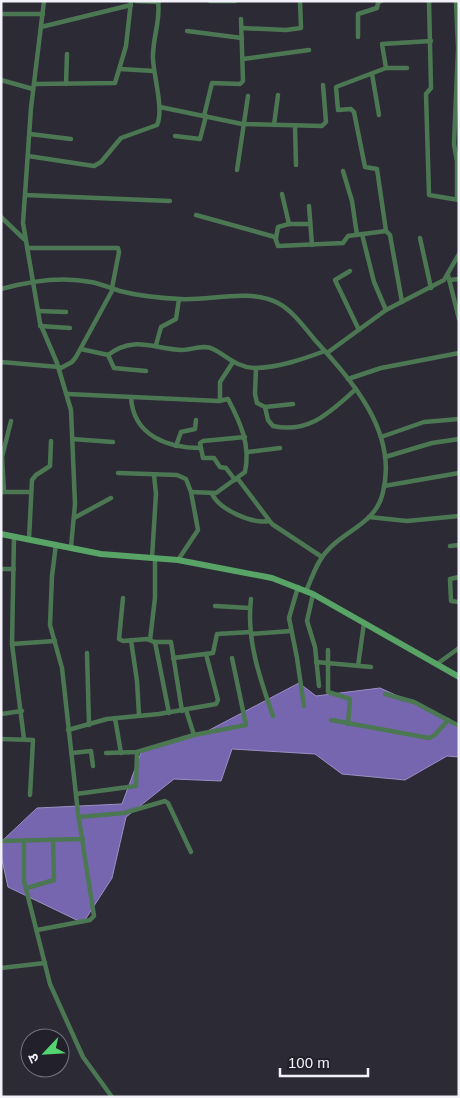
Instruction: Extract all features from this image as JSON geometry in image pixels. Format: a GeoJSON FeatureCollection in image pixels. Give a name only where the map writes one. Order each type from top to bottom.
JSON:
{"type":"FeatureCollection","features":[{"type":"Feature","properties":{"kind":"street"},"geometry":{"type":"LineString","coordinates":[[44,1],[28,156],[25,195],[25,240],[40,326],[59,368],[72,418],[74,518],[71,547]]}},
{"type":"Feature","properties":{"kind":"street"},"geometry":{"type":"LineString","coordinates":[[28,156],[94,166],[101,162],[121,138],[156,126],[159,122],[160,107],[154,71],[153,49],[159,13],[158,2],[136,1]]}},
{"type":"Feature","properties":{"kind":"street"},"geometry":{"type":"LineString","coordinates":[[210,1],[235,1]]}},
{"type":"Feature","properties":{"kind":"street"},"geometry":{"type":"LineString","coordinates":[[242,28],[286,30],[301,28],[300,1]]}},
{"type":"Feature","properties":{"kind":"street"},"geometry":{"type":"LineString","coordinates":[[358,37],[358,14],[376,9],[381,1]]}},
{"type":"Feature","properties":{"kind":"street"},"geometry":{"type":"LineString","coordinates":[[429,1],[431,88],[426,94],[429,194],[432,197],[458,199],[458,161],[454,144],[458,48],[456,1]]}},
{"type":"Feature","properties":{"kind":"street"},"geometry":{"type":"LineString","coordinates":[[1,80],[34,87],[66,84],[113,84],[120,69],[126,46],[131,3],[41,27]]}},
{"type":"Feature","properties":{"kind":"street"},"geometry":{"type":"LineString","coordinates":[[1,14],[42,14]]}},
{"type":"Feature","properties":{"kind":"street"},"geometry":{"type":"LineString","coordinates":[[175,136],[200,139],[212,83],[240,84],[243,82],[241,19]]}},
{"type":"Feature","properties":{"kind":"street"},"geometry":{"type":"LineString","coordinates":[[187,31],[242,38]]}},
{"type":"Feature","properties":{"kind":"street"},"geometry":{"type":"LineString","coordinates":[[386,68],[382,44],[431,41]]}},
{"type":"Feature","properties":{"kind":"street"},"geometry":{"type":"LineString","coordinates":[[243,59],[310,50]]}},
{"type":"Feature","properties":{"kind":"street"},"geometry":{"type":"LineString","coordinates":[[66,84],[67,54]]}},
{"type":"Feature","properties":{"kind":"street"},"geometry":{"type":"LineString","coordinates":[[402,302],[390,235],[386,231],[377,169],[365,167],[354,111],[338,109],[337,86],[386,68],[407,68]]}},
{"type":"Feature","properties":{"kind":"street"},"geometry":{"type":"LineString","coordinates":[[120,69],[154,71]]}},
{"type":"Feature","properties":{"kind":"street"},"geometry":{"type":"LineString","coordinates":[[372,74],[379,115]]}},
{"type":"Feature","properties":{"kind":"street"},"geometry":{"type":"LineString","coordinates":[[160,107],[245,124],[322,126],[326,124],[323,85]]}},
{"type":"Feature","properties":{"kind":"street"},"geometry":{"type":"LineString","coordinates":[[274,125],[278,95]]}},
{"type":"Feature","properties":{"kind":"street"},"geometry":{"type":"LineString","coordinates":[[237,170],[248,96]]}},
{"type":"Feature","properties":{"kind":"street"},"geometry":{"type":"LineString","coordinates":[[295,126],[296,165]]}},
{"type":"Feature","properties":{"kind":"street"},"geometry":{"type":"LineString","coordinates":[[30,134],[71,139]]}},
{"type":"Feature","properties":{"kind":"street"},"geometry":{"type":"LineString","coordinates":[[343,171],[374,282],[386,310]]}},
{"type":"Feature","properties":{"kind":"street"},"geometry":{"type":"LineString","coordinates":[[282,194],[289,224]]}},
{"type":"Feature","properties":{"kind":"street"},"geometry":{"type":"LineString","coordinates":[[25,195],[170,201]]}},
{"type":"Feature","properties":{"kind":"street"},"geometry":{"type":"LineString","coordinates":[[309,206],[312,245]]}},
{"type":"Feature","properties":{"kind":"street"},"geometry":{"type":"LineString","coordinates":[[196,215],[276,238]]}},
{"type":"Feature","properties":{"kind":"street"},"geometry":{"type":"LineString","coordinates":[[1,217],[25,240]]}},
{"type":"Feature","properties":{"kind":"street"},"geometry":{"type":"LineString","coordinates":[[310,224],[289,224],[278,227],[277,246],[343,243],[348,236],[386,231]]}},
{"type":"Feature","properties":{"kind":"street"},"geometry":{"type":"LineString","coordinates":[[420,238],[431,288]]}},
{"type":"Feature","properties":{"kind":"street"},"geometry":{"type":"LineString","coordinates":[[1,362],[59,368],[72,362],[81,349],[113,288],[120,252],[118,248],[27,248]]}},
{"type":"Feature","properties":{"kind":"street"},"geometry":{"type":"LineString","coordinates":[[108,356],[118,348],[130,345],[156,345],[177,349],[210,348],[233,362],[256,368],[281,364],[326,352],[386,310],[448,278],[459,254]]}},
{"type":"Feature","properties":{"kind":"street"},"geometry":{"type":"LineString","coordinates":[[350,271],[335,280],[359,330]]}},
{"type":"Feature","properties":{"kind":"street"},"geometry":{"type":"LineString","coordinates":[[448,278],[459,279]]}},
{"type":"Feature","properties":{"kind":"street"},"geometry":{"type":"LineString","coordinates":[[448,278],[459,319]]}},
{"type":"Feature","properties":{"kind":"street"},"geometry":{"type":"LineString","coordinates":[[1,289],[33,281],[75,280],[131,294],[179,299],[240,297],[273,301],[294,316],[348,378],[374,417],[381,436],[385,457],[384,486],[380,503],[369,517],[328,549],[322,557],[309,593],[307,620],[319,686]]}},
{"type":"Feature","properties":{"kind":"street"},"geometry":{"type":"LineString","coordinates":[[156,345],[161,327],[176,319],[179,299]]}},
{"type":"Feature","properties":{"kind":"street"},"geometry":{"type":"LineString","coordinates":[[38,311],[66,312]]}},
{"type":"Feature","properties":{"kind":"street"},"geometry":{"type":"LineString","coordinates":[[40,326],[70,328]]}},
{"type":"Feature","properties":{"kind":"street"},"geometry":{"type":"LineString","coordinates":[[81,349],[108,356]]}},
{"type":"Feature","properties":{"kind":"street"},"geometry":{"type":"LineString","coordinates":[[348,378],[381,368],[459,353]]}},
{"type":"Feature","properties":{"kind":"street"},"geometry":{"type":"LineString","coordinates":[[108,356],[113,367],[146,371]]}},
{"type":"Feature","properties":{"kind":"street"},"geometry":{"type":"LineString","coordinates":[[220,401],[220,382],[233,362]]}},
{"type":"Feature","properties":{"kind":"street"},"geometry":{"type":"LineString","coordinates":[[256,368],[255,398],[260,405],[265,407],[293,404]]}},
{"type":"Feature","properties":{"kind":"street"},"geometry":{"type":"LineString","coordinates":[[265,407],[270,423],[274,426],[308,424],[324,417],[356,388]]}},
{"type":"Feature","properties":{"kind":"street"},"geometry":{"type":"LineString","coordinates":[[67,394],[220,401],[228,399],[245,437],[248,452],[245,472],[237,480],[212,494],[191,492]]}},
{"type":"Feature","properties":{"kind":"street"},"geometry":{"type":"LineString","coordinates":[[131,397],[134,413],[146,431],[155,439],[176,446],[201,448]]}},
{"type":"Feature","properties":{"kind":"street"},"geometry":{"type":"LineString","coordinates":[[381,436],[424,422],[459,419]]}},
{"type":"Feature","properties":{"kind":"street"},"geometry":{"type":"LineString","coordinates":[[176,446],[181,432],[195,429],[196,420]]}},
{"type":"Feature","properties":{"kind":"street"},"geometry":{"type":"LineString","coordinates":[[11,421],[2,457],[3,492],[31,492]]}},
{"type":"Feature","properties":{"kind":"street"},"geometry":{"type":"LineString","coordinates":[[245,437],[202,441],[203,458],[215,459],[220,467],[226,468],[269,521],[322,557]]}},
{"type":"Feature","properties":{"kind":"street"},"geometry":{"type":"LineString","coordinates":[[72,439],[113,442]]}},
{"type":"Feature","properties":{"kind":"street"},"geometry":{"type":"LineString","coordinates":[[385,457],[432,443],[459,439]]}},
{"type":"Feature","properties":{"kind":"street"},"geometry":{"type":"LineString","coordinates":[[29,539],[31,492],[34,477],[50,466],[51,441]]}},
{"type":"Feature","properties":{"kind":"street"},"geometry":{"type":"LineString","coordinates":[[248,452],[280,448]]}},
{"type":"Feature","properties":{"kind":"street"},"geometry":{"type":"LineString","coordinates":[[118,473],[181,476],[186,479],[191,492],[198,530],[178,560]]}},
{"type":"Feature","properties":{"kind":"street"},"geometry":{"type":"LineString","coordinates":[[384,486],[459,473]]}},
{"type":"Feature","properties":{"kind":"street"},"geometry":{"type":"LineString","coordinates":[[154,475],[156,494],[153,558],[155,598],[153,641],[169,713]]}},
{"type":"Feature","properties":{"kind":"street"},"geometry":{"type":"LineString","coordinates":[[212,494],[217,504],[224,509],[259,521],[269,521]]}},
{"type":"Feature","properties":{"kind":"street"},"geometry":{"type":"LineString","coordinates":[[74,518],[111,498]]}},
{"type":"Feature","properties":{"kind":"street"},"geometry":{"type":"LineString","coordinates":[[369,517],[407,521],[459,516]]}},
{"type":"Feature","properties":{"kind":"street"},"geometry":{"type":"LineString","coordinates":[[1,534],[108,555],[178,560],[250,572],[298,587],[459,677]]}},
{"type":"Feature","properties":{"kind":"street"},"geometry":{"type":"LineString","coordinates":[[14,536],[12,644],[15,682],[22,711],[24,739]]}},
{"type":"Feature","properties":{"kind":"street"},"geometry":{"type":"LineString","coordinates":[[37,930],[94,918],[78,813],[62,668],[50,621],[56,544]]}},
{"type":"Feature","properties":{"kind":"street"},"geometry":{"type":"LineString","coordinates":[[450,546],[459,546]]}},
{"type":"Feature","properties":{"kind":"street"},"geometry":{"type":"LineString","coordinates":[[1,568],[14,569]]}},
{"type":"Feature","properties":{"kind":"street"},"geometry":{"type":"LineString","coordinates":[[459,577],[450,579],[450,598],[459,602]]}},
{"type":"Feature","properties":{"kind":"street"},"geometry":{"type":"LineString","coordinates":[[298,587],[289,614],[304,706]]}},
{"type":"Feature","properties":{"kind":"street"},"geometry":{"type":"LineString","coordinates":[[123,598],[118,638],[121,641],[171,642],[184,711],[194,735]]}},
{"type":"Feature","properties":{"kind":"street"},"geometry":{"type":"LineString","coordinates":[[251,600],[251,633],[261,682],[273,716]]}},
{"type":"Feature","properties":{"kind":"street"},"geometry":{"type":"LineString","coordinates":[[215,606],[250,608]]}},
{"type":"Feature","properties":{"kind":"street"},"geometry":{"type":"LineString","coordinates":[[358,666],[364,623]]}},
{"type":"Feature","properties":{"kind":"street"},"geometry":{"type":"LineString","coordinates":[[173,658],[214,652],[215,636],[217,634],[291,631]]}},
{"type":"Feature","properties":{"kind":"street"},"geometry":{"type":"LineString","coordinates":[[131,640],[137,681],[139,715]]}},
{"type":"Feature","properties":{"kind":"street"},"geometry":{"type":"LineString","coordinates":[[12,644],[55,641]]}},
{"type":"Feature","properties":{"kind":"street"},"geometry":{"type":"LineString","coordinates":[[437,664],[459,648]]}},
{"type":"Feature","properties":{"kind":"street"},"geometry":{"type":"LineString","coordinates":[[328,650],[328,692],[350,699],[348,724]]}},
{"type":"Feature","properties":{"kind":"street"},"geometry":{"type":"LineString","coordinates":[[87,653],[90,725]]}},
{"type":"Feature","properties":{"kind":"street"},"geometry":{"type":"LineString","coordinates":[[68,730],[116,718],[184,711],[218,702],[206,654]]}},
{"type":"Feature","properties":{"kind":"street"},"geometry":{"type":"LineString","coordinates":[[106,753],[137,752],[194,735],[228,730],[247,724],[232,658]]}},
{"type":"Feature","properties":{"kind":"street"},"geometry":{"type":"LineString","coordinates":[[316,662],[371,668]]}},
{"type":"Feature","properties":{"kind":"street"},"geometry":{"type":"LineString","coordinates":[[385,694],[414,702],[459,726]]}},
{"type":"Feature","properties":{"kind":"street"},"geometry":{"type":"LineString","coordinates":[[1,714],[22,711]]}},
{"type":"Feature","properties":{"kind":"street"},"geometry":{"type":"LineString","coordinates":[[116,718],[121,753]]}},
{"type":"Feature","properties":{"kind":"street"},"geometry":{"type":"LineString","coordinates":[[331,720],[429,738],[435,735],[448,720]]}},
{"type":"Feature","properties":{"kind":"street"},"geometry":{"type":"LineString","coordinates":[[1,739],[32,739],[30,795]]}},
{"type":"Feature","properties":{"kind":"street"},"geometry":{"type":"LineString","coordinates":[[72,753],[91,751],[93,766]]}},
{"type":"Feature","properties":{"kind":"street"},"geometry":{"type":"LineString","coordinates":[[76,794],[136,786],[137,752]]}},
{"type":"Feature","properties":{"kind":"street"},"geometry":{"type":"LineString","coordinates":[[78,813],[124,813],[165,801],[168,803],[191,852]]}},
{"type":"Feature","properties":{"kind":"street"},"geometry":{"type":"LineString","coordinates":[[1,841],[83,839]]}},
{"type":"Feature","properties":{"kind":"street"},"geometry":{"type":"LineString","coordinates":[[24,841],[23,878],[50,984],[81,1054],[112,1097]]}},
{"type":"Feature","properties":{"kind":"street"},"geometry":{"type":"LineString","coordinates":[[27,888],[54,880],[53,841]]}},
{"type":"Feature","properties":{"kind":"street"},"geometry":{"type":"LineString","coordinates":[[1,968],[45,964]]}},
{"type":"Feature","properties":{"kind":"shaded area"},"geometry":{"type":"Polygon","coordinates":[[[299,683],[316,696],[380,688],[442,716],[459,729],[459,757],[447,756],[405,780],[342,774],[315,754],[232,749],[221,781],[174,779],[126,817],[112,878],[83,923],[8,887],[1,855],[1,842],[37,808],[122,804],[142,750],[200,735],[299,683]]]}}]}
